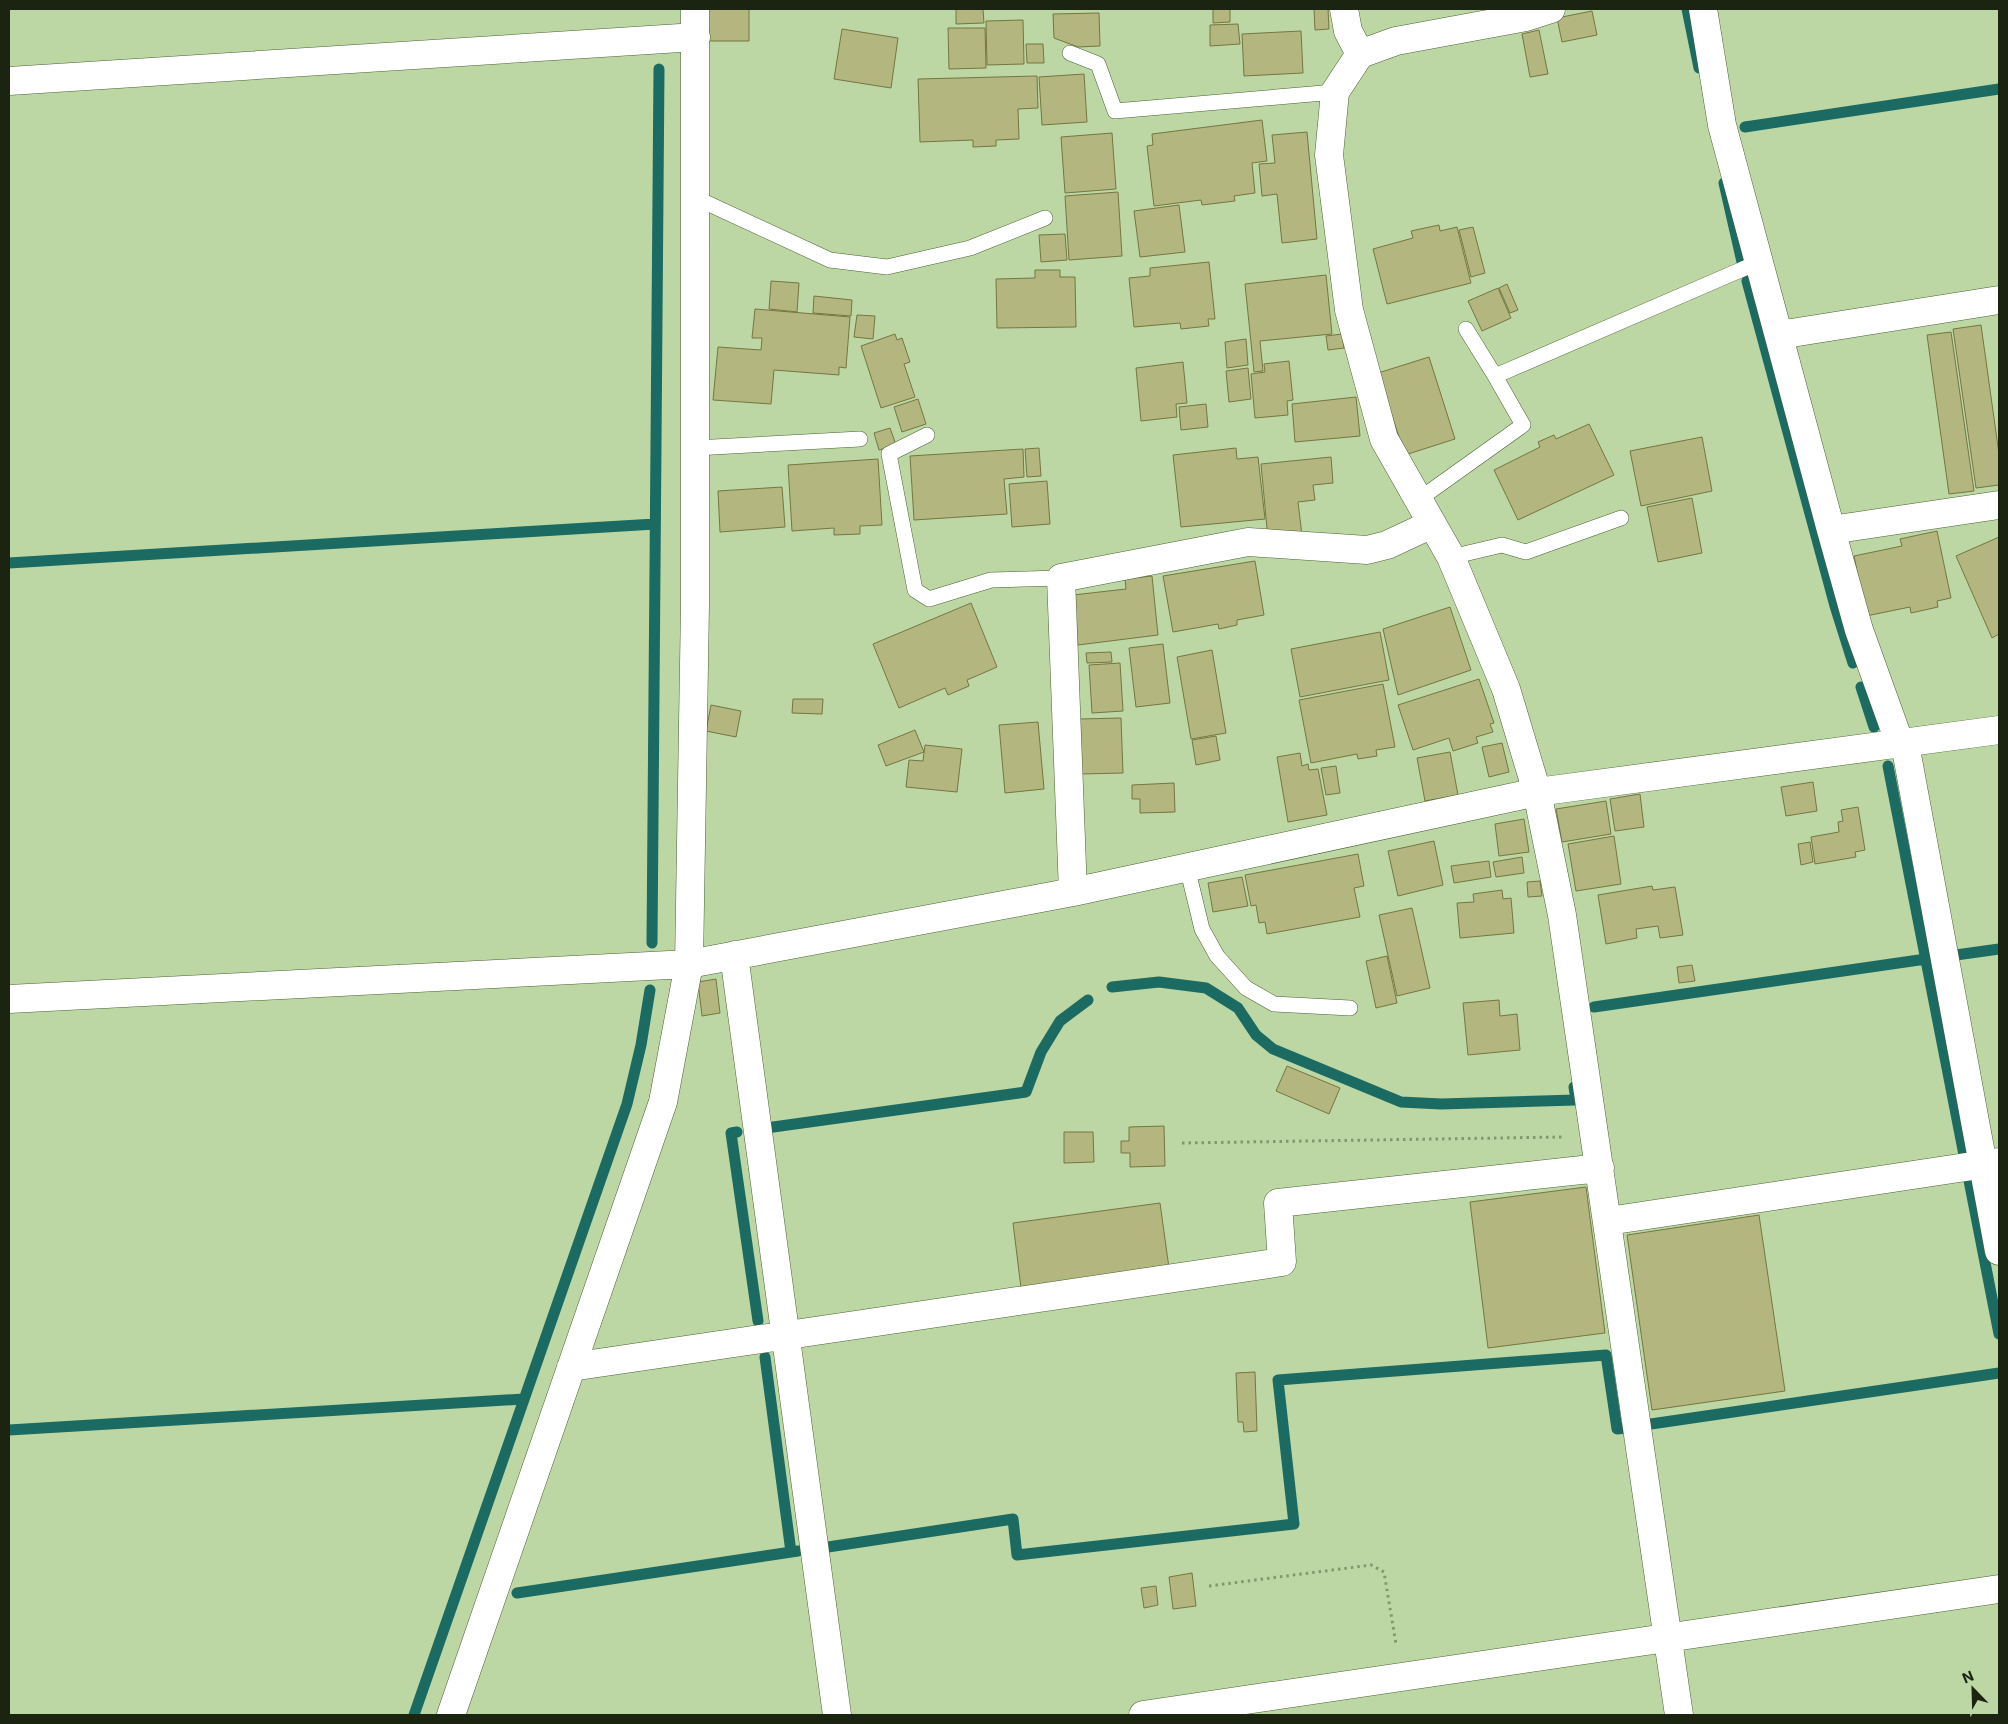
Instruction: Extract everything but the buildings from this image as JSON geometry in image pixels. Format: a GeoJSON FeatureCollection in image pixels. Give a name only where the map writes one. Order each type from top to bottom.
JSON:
{"type":"FeatureCollection","features":[{"type":"Feature","properties":{"kind":"street"},"geometry":{"type":"LineString","coordinates":[[451,1715],[663,1102],[689,964],[696,448],[695,9]]}},
{"type":"Feature","properties":{"kind":"street"},"geometry":{"type":"LineString","coordinates":[[1344,9],[1348,31],[1360,54]]}},
{"type":"Feature","properties":{"kind":"street"},"geometry":{"type":"LineString","coordinates":[[1552,9],[1526,17],[1396,41],[1360,54],[1335,92],[1330,155],[1349,310],[1384,439],[1451,557],[1506,689],[1537,792],[1562,915],[1680,1715]]}},
{"type":"Feature","properties":{"kind":"street"},"geometry":{"type":"LineString","coordinates":[[1703,9],[1722,125],[1831,530],[1859,630],[1903,744],[1987,1164],[1999,1251]]}},
{"type":"Feature","properties":{"kind":"street"},"geometry":{"type":"LineString","coordinates":[[9,82],[696,37]]}},
{"type":"Feature","properties":{"kind":"street"},"geometry":{"type":"LineString","coordinates":[[1779,335],[1999,300]]}},
{"type":"Feature","properties":{"kind":"street"},"geometry":{"type":"LineString","coordinates":[[1831,530],[1999,505]]}},
{"type":"Feature","properties":{"kind":"street"},"geometry":{"type":"LineString","coordinates":[[1073,892],[1061,578],[1248,542],[1367,550],[1387,545],[1432,524]]}},
{"type":"Feature","properties":{"kind":"street"},"geometry":{"type":"LineString","coordinates":[[9,999],[689,964],[1073,892],[1537,792],[1999,730]]}},
{"type":"Feature","properties":{"kind":"street"},"geometry":{"type":"LineString","coordinates":[[734,956],[837,1715]]}},
{"type":"Feature","properties":{"kind":"street"},"geometry":{"type":"LineString","coordinates":[[1608,1221],[1987,1164]]}},
{"type":"Feature","properties":{"kind":"street"},"geometry":{"type":"LineString","coordinates":[[571,1366],[1282,1262],[1278,1203],[1600,1168]]}},
{"type":"Feature","properties":{"kind":"street"},"geometry":{"type":"LineString","coordinates":[[1143,1715],[1999,1590]]}},
{"type":"Feature","properties":{"kind":"lane"},"geometry":{"type":"LineString","coordinates":[[1070,53],[1098,64],[1115,111],[1335,92]]}},
{"type":"Feature","properties":{"kind":"lane"},"geometry":{"type":"LineString","coordinates":[[696,198],[830,260],[887,267],[970,248],[1045,218]]}},
{"type":"Feature","properties":{"kind":"lane"},"geometry":{"type":"LineString","coordinates":[[1495,376],[1759,262]]}},
{"type":"Feature","properties":{"kind":"lane"},"geometry":{"type":"LineString","coordinates":[[1418,500],[1523,425],[1466,329]]}},
{"type":"Feature","properties":{"kind":"lane"},"geometry":{"type":"LineString","coordinates":[[927,435],[889,454],[915,590],[929,599],[991,580],[1061,578]]}},
{"type":"Feature","properties":{"kind":"lane"},"geometry":{"type":"LineString","coordinates":[[696,448],[860,439]]}},
{"type":"Feature","properties":{"kind":"lane"},"geometry":{"type":"LineString","coordinates":[[1451,557],[1502,546],[1526,552],[1621,518]]}},
{"type":"Feature","properties":{"kind":"lane"},"geometry":{"type":"LineString","coordinates":[[1187,867],[1202,929],[1217,956],[1246,988],[1274,1004],[1350,1008]]}},
{"type":"Feature","properties":{"kind":"path"},"geometry":{"type":"LineString","coordinates":[[1182,1143],[1595,1136]]}},
{"type":"Feature","properties":{"kind":"path"},"geometry":{"type":"LineString","coordinates":[[1209,1586],[1371,1565],[1384,1572],[1387,1583],[1401,1677]]}},
{"type":"Feature","properties":{"kind":"waterway"},"geometry":{"type":"LineString","coordinates":[[1687,9],[1699,68]]}},
{"type":"Feature","properties":{"kind":"waterway"},"geometry":{"type":"LineString","coordinates":[[652,943],[659,69]]}},
{"type":"Feature","properties":{"kind":"waterway"},"geometry":{"type":"LineString","coordinates":[[1745,127],[1999,89]]}},
{"type":"Feature","properties":{"kind":"waterway"},"geometry":{"type":"LineString","coordinates":[[1724,183],[1742,262]]}},
{"type":"Feature","properties":{"kind":"waterway"},"geometry":{"type":"LineString","coordinates":[[1747,281],[1835,606],[1853,663]]}},
{"type":"Feature","properties":{"kind":"waterway"},"geometry":{"type":"LineString","coordinates":[[9,563],[655,524]]}},
{"type":"Feature","properties":{"kind":"waterway"},"geometry":{"type":"LineString","coordinates":[[1861,687],[1874,727]]}},
{"type":"Feature","properties":{"kind":"waterway"},"geometry":{"type":"LineString","coordinates":[[1888,766],[1999,1334]]}},
{"type":"Feature","properties":{"kind":"waterway"},"geometry":{"type":"LineString","coordinates":[[1956,955],[1999,949]]}},
{"type":"Feature","properties":{"kind":"waterway"},"geometry":{"type":"LineString","coordinates":[[1594,1007],[1926,959]]}},
{"type":"Feature","properties":{"kind":"waterway"},"geometry":{"type":"LineString","coordinates":[[1112,987],[1159,982],[1206,988],[1238,1008],[1256,1035],[1273,1049],[1401,1102],[1441,1104],[1576,1100],[1574,1087]]}},
{"type":"Feature","properties":{"kind":"waterway"},"geometry":{"type":"LineString","coordinates":[[414,1715],[627,1104],[641,1045],[650,990]]}},
{"type":"Feature","properties":{"kind":"waterway"},"geometry":{"type":"LineString","coordinates":[[766,1128],[1026,1092],[1041,1052],[1060,1021],[1088,1000]]}},
{"type":"Feature","properties":{"kind":"waterway"},"geometry":{"type":"LineString","coordinates":[[737,1132],[731,1133],[758,1321]]}},
{"type":"Feature","properties":{"kind":"waterway"},"geometry":{"type":"LineString","coordinates":[[828,1547],[1013,1519],[1017,1555],[1294,1524],[1278,1380],[1606,1355],[1617,1429],[1626,1428]]}},
{"type":"Feature","properties":{"kind":"waterway"},"geometry":{"type":"LineString","coordinates":[[765,1357],[791,1552]]}},
{"type":"Feature","properties":{"kind":"waterway"},"geometry":{"type":"LineString","coordinates":[[1651,1424],[1999,1373]]}},
{"type":"Feature","properties":{"kind":"waterway"},"geometry":{"type":"LineString","coordinates":[[9,1430],[524,1399]]}},
{"type":"Feature","properties":{"kind":"waterway"},"geometry":{"type":"LineString","coordinates":[[517,1593],[798,1551]]}}]}
